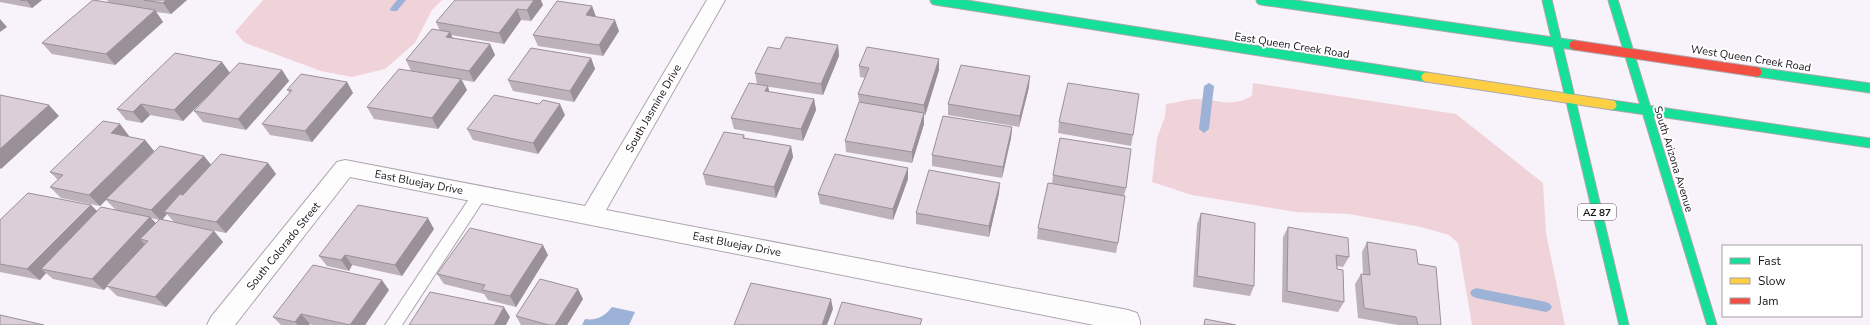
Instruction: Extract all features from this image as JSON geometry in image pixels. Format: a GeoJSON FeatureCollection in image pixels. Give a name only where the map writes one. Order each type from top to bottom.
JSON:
{"type":"FeatureCollection","features":[{"type":"Feature","properties":{"kind":"main road","name":"East Queen Creek Road"},"geometry":{"type":"LineString","coordinates":[[935,0],[1647,111]]}},
{"type":"Feature","properties":{"kind":"main road"},"geometry":{"type":"LineString","coordinates":[[1262,0],[1629,52]]}},
{"type":"Feature","properties":{"kind":"main road","name":"AZ 87"},"geometry":{"type":"LineString","coordinates":[[1546,0],[1624,325]]}},
{"type":"Feature","properties":{"kind":"main road","name":"South Arizona Avenue"},"geometry":{"type":"LineString","coordinates":[[1613,0],[1712,325]]}},
{"type":"Feature","properties":{"kind":"main road","name":"West Queen Creek Road"},"geometry":{"type":"LineString","coordinates":[[1629,52],[1870,88]]}},
{"type":"Feature","properties":{"kind":"main road"},"geometry":{"type":"LineString","coordinates":[[1647,111],[1870,143]]}},
{"type":"Feature","properties":{"kind":"street","name":"South Jasmine Drive"},"geometry":{"type":"LineString","coordinates":[[591,215],[716,0]]}},
{"type":"Feature","properties":{"kind":"street","name":"East Bluejay Drive"},"geometry":{"type":"LineString","coordinates":[[345,168],[591,215],[1127,323]]}},
{"type":"Feature","properties":{"kind":"street","name":"South Colorado Street"},"geometry":{"type":"LineString","coordinates":[[220,325],[345,168]]}},
{"type":"Feature","properties":{"kind":"lane"},"geometry":{"type":"LineString","coordinates":[[393,325],[480,194]]}},
{"type":"Feature","properties":{"kind":"shaded area"},"geometry":{"type":"Polygon","coordinates":[[[263,0],[442,0],[432,10],[415,43],[385,69],[352,77],[321,71],[245,43],[235,32],[263,0]]]}},
{"type":"Feature","properties":{"kind":"shaded area"},"geometry":{"type":"Polygon","coordinates":[[[1253,83],[1456,114],[1543,183],[1546,233],[1565,325],[1472,325],[1458,243],[1449,235],[1421,227],[1349,214],[1296,212],[1192,195],[1152,182],[1157,138],[1165,117],[1166,104],[1194,99],[1236,102],[1252,96],[1253,83]]]}},
{"type":"Feature","properties":{"kind":"water"},"geometry":{"type":"Polygon","coordinates":[[[612,307],[635,312],[629,325],[582,325],[585,319],[600,317],[607,313],[612,307]]]}},
{"type":"Feature","properties":{"kind":"building"},"geometry":{"type":"Polygon","coordinates":[[[93,0],[155,10],[106,54],[42,43],[93,0]]]}},
{"type":"Feature","properties":{"kind":"building"},"geometry":{"type":"Polygon","coordinates":[[[144,0],[166,0],[163,3],[144,0]]]}},
{"type":"Feature","properties":{"kind":"building"},"geometry":{"type":"Polygon","coordinates":[[[455,0],[534,0],[527,10],[517,9],[499,33],[436,22],[455,0]]]}},
{"type":"Feature","properties":{"kind":"building"},"geometry":{"type":"Polygon","coordinates":[[[557,1],[592,6],[586,15],[615,20],[599,45],[533,35],[557,1]]]}},
{"type":"Feature","properties":{"kind":"building"},"geometry":{"type":"Polygon","coordinates":[[[432,29],[450,32],[446,37],[490,44],[469,71],[406,60],[432,29]]]}},
{"type":"Feature","properties":{"kind":"building"},"geometry":{"type":"Polygon","coordinates":[[[786,37],[838,45],[821,84],[755,73],[768,47],[780,49],[786,37]]]}},
{"type":"Feature","properties":{"kind":"building"},"geometry":{"type":"Polygon","coordinates":[[[867,47],[939,59],[924,105],[858,94],[869,68],[859,66],[867,47]]]}},
{"type":"Feature","properties":{"kind":"building"},"geometry":{"type":"Polygon","coordinates":[[[531,48],[591,58],[570,91],[508,80],[531,48]]]}},
{"type":"Feature","properties":{"kind":"building"},"geometry":{"type":"Polygon","coordinates":[[[175,53],[222,62],[174,110],[141,104],[133,112],[117,109],[175,53]]]}},
{"type":"Feature","properties":{"kind":"building"},"geometry":{"type":"Polygon","coordinates":[[[239,63],[282,70],[238,119],[194,111],[239,63]]]}},
{"type":"Feature","properties":{"kind":"building"},"geometry":{"type":"Polygon","coordinates":[[[961,65],[1030,76],[1020,116],[948,104],[961,65]]]}},
{"type":"Feature","properties":{"kind":"building"},"geometry":{"type":"Polygon","coordinates":[[[399,69],[461,79],[432,118],[367,107],[399,69]]]}},
{"type":"Feature","properties":{"kind":"building"},"geometry":{"type":"Polygon","coordinates":[[[301,74],[347,82],[305,131],[262,124],[292,90],[287,90],[301,74]]]}},
{"type":"Feature","properties":{"kind":"building"},"geometry":{"type":"Polygon","coordinates":[[[749,83],[768,86],[765,91],[814,99],[801,129],[731,118],[749,83]]]}},
{"type":"Feature","properties":{"kind":"building"},"geometry":{"type":"Polygon","coordinates":[[[1068,83],[1139,94],[1133,135],[1059,122],[1068,83]]]}},
{"type":"Feature","properties":{"kind":"building"},"geometry":{"type":"Polygon","coordinates":[[[0,95],[49,105],[0,149],[0,95]]]}},
{"type":"Feature","properties":{"kind":"building"},"geometry":{"type":"Polygon","coordinates":[[[494,95],[539,104],[543,100],[560,104],[533,143],[467,129],[494,95]]]}},
{"type":"Feature","properties":{"kind":"building"},"geometry":{"type":"Polygon","coordinates":[[[859,102],[924,113],[912,152],[845,141],[859,102]]]}},
{"type":"Feature","properties":{"kind":"building"},"geometry":{"type":"Polygon","coordinates":[[[943,116],[1012,127],[1003,167],[932,155],[943,116]]]}},
{"type":"Feature","properties":{"kind":"building"},"geometry":{"type":"Polygon","coordinates":[[[103,121],[120,124],[111,133],[145,140],[89,195],[50,187],[63,175],[50,172],[103,121]]]}},
{"type":"Feature","properties":{"kind":"building"},"geometry":{"type":"Polygon","coordinates":[[[724,132],[744,135],[743,138],[791,146],[774,187],[703,174],[724,132]]]}},
{"type":"Feature","properties":{"kind":"building"},"geometry":{"type":"Polygon","coordinates":[[[1060,138],[1131,149],[1126,188],[1053,175],[1060,138]]]}},
{"type":"Feature","properties":{"kind":"building"},"geometry":{"type":"Polygon","coordinates":[[[160,146],[204,156],[151,210],[106,199],[160,146]]]}},
{"type":"Feature","properties":{"kind":"building"},"geometry":{"type":"Polygon","coordinates":[[[221,154],[268,163],[216,222],[164,212],[180,194],[183,195],[221,154]]]}},
{"type":"Feature","properties":{"kind":"building"},"geometry":{"type":"Polygon","coordinates":[[[835,154],[908,168],[893,209],[818,194],[835,154]]]}},
{"type":"Feature","properties":{"kind":"building"},"geometry":{"type":"Polygon","coordinates":[[[929,170],[1000,183],[989,226],[916,213],[929,170]]]}},
{"type":"Feature","properties":{"kind":"building"},"geometry":{"type":"Polygon","coordinates":[[[1048,183],[1125,196],[1118,243],[1038,228],[1048,183]]]}},
{"type":"Feature","properties":{"kind":"building"},"geometry":{"type":"Polygon","coordinates":[[[28,193],[91,205],[27,269],[0,264],[0,220],[28,193]]]}},
{"type":"Feature","properties":{"kind":"building"},"geometry":{"type":"Polygon","coordinates":[[[358,205],[428,218],[395,265],[345,255],[341,260],[319,256],[358,205]]]}},
{"type":"Feature","properties":{"kind":"building"},"geometry":{"type":"Polygon","coordinates":[[[101,207],[150,217],[92,279],[41,269],[101,207]]]}},
{"type":"Feature","properties":{"kind":"building"},"geometry":{"type":"Polygon","coordinates":[[[1201,213],[1255,223],[1254,286],[1197,276],[1201,213]]]}},
{"type":"Feature","properties":{"kind":"building"},"geometry":{"type":"Polygon","coordinates":[[[160,219],[214,231],[155,297],[106,286],[148,241],[140,239],[160,219]]]}},
{"type":"Feature","properties":{"kind":"building"},"geometry":{"type":"Polygon","coordinates":[[[1288,227],[1348,238],[1349,257],[1336,255],[1337,269],[1343,270],[1344,302],[1287,291],[1288,227]]]}},
{"type":"Feature","properties":{"kind":"building"},"geometry":{"type":"Polygon","coordinates":[[[470,228],[543,245],[510,296],[482,290],[485,285],[437,274],[470,228]]]}},
{"type":"Feature","properties":{"kind":"building"},"geometry":{"type":"Polygon","coordinates":[[[1367,242],[1416,250],[1418,264],[1436,267],[1441,325],[1418,325],[1416,317],[1364,308],[1361,274],[1370,275],[1367,242]]]}},
{"type":"Feature","properties":{"kind":"building"},"geometry":{"type":"Polygon","coordinates":[[[313,265],[382,280],[350,325],[301,314],[295,322],[273,317],[313,265]]]}},
{"type":"Feature","properties":{"kind":"building"},"geometry":{"type":"Polygon","coordinates":[[[540,279],[578,289],[555,325],[549,325],[516,316],[540,279]]]}},
{"type":"Feature","properties":{"kind":"building"},"geometry":{"type":"Polygon","coordinates":[[[751,283],[831,299],[822,325],[734,325],[751,283]]]}},
{"type":"Feature","properties":{"kind":"building"},"geometry":{"type":"Polygon","coordinates":[[[430,292],[504,307],[494,325],[409,325],[430,292]]]}},
{"type":"Feature","properties":{"kind":"building"},"geometry":{"type":"Polygon","coordinates":[[[842,302],[922,319],[920,325],[834,325],[842,302]]]}},
{"type":"Feature","properties":{"kind":"building"},"geometry":{"type":"Polygon","coordinates":[[[0,315],[44,325],[0,325],[0,315]]]}},
{"type":"Feature","properties":{"kind":"building"},"geometry":{"type":"Polygon","coordinates":[[[1205,319],[1236,325],[1204,325],[1205,319]]]}},
{"type":"Feature","properties":{"kind":"waterway"},"geometry":{"type":"LineString","coordinates":[[394,9],[402,0]]}},
{"type":"Feature","properties":{"kind":"waterway"},"geometry":{"type":"LineString","coordinates":[[1204,129],[1209,86]]}},
{"type":"Feature","properties":{"kind":"waterway"},"geometry":{"type":"LineString","coordinates":[[1476,293],[1546,307]]}},
{"type":"Feature","properties":{"kind":"traffic: fast"},"geometry":{"type":"LineString","coordinates":[[935,0],[1426,77]]}},
{"type":"Feature","properties":{"kind":"traffic: fast"},"geometry":{"type":"LineString","coordinates":[[1261,0],[1574,45]]}},
{"type":"Feature","properties":{"kind":"traffic: fast"},"geometry":{"type":"LineString","coordinates":[[1547,0],[1624,325]]}},
{"type":"Feature","properties":{"kind":"traffic: fast"},"geometry":{"type":"LineString","coordinates":[[1613,0],[1712,325]]}},
{"type":"Feature","properties":{"kind":"traffic: fast"},"geometry":{"type":"LineString","coordinates":[[1757,72],[1870,88]]}},
{"type":"Feature","properties":{"kind":"traffic: fast"},"geometry":{"type":"LineString","coordinates":[[1612,105],[1870,143]]}},
{"type":"Feature","properties":{"kind":"traffic: slow"},"geometry":{"type":"LineString","coordinates":[[1426,77],[1612,105]]}},
{"type":"Feature","properties":{"kind":"traffic: jam"},"geometry":{"type":"LineString","coordinates":[[1574,45],[1757,72]]}}]}
